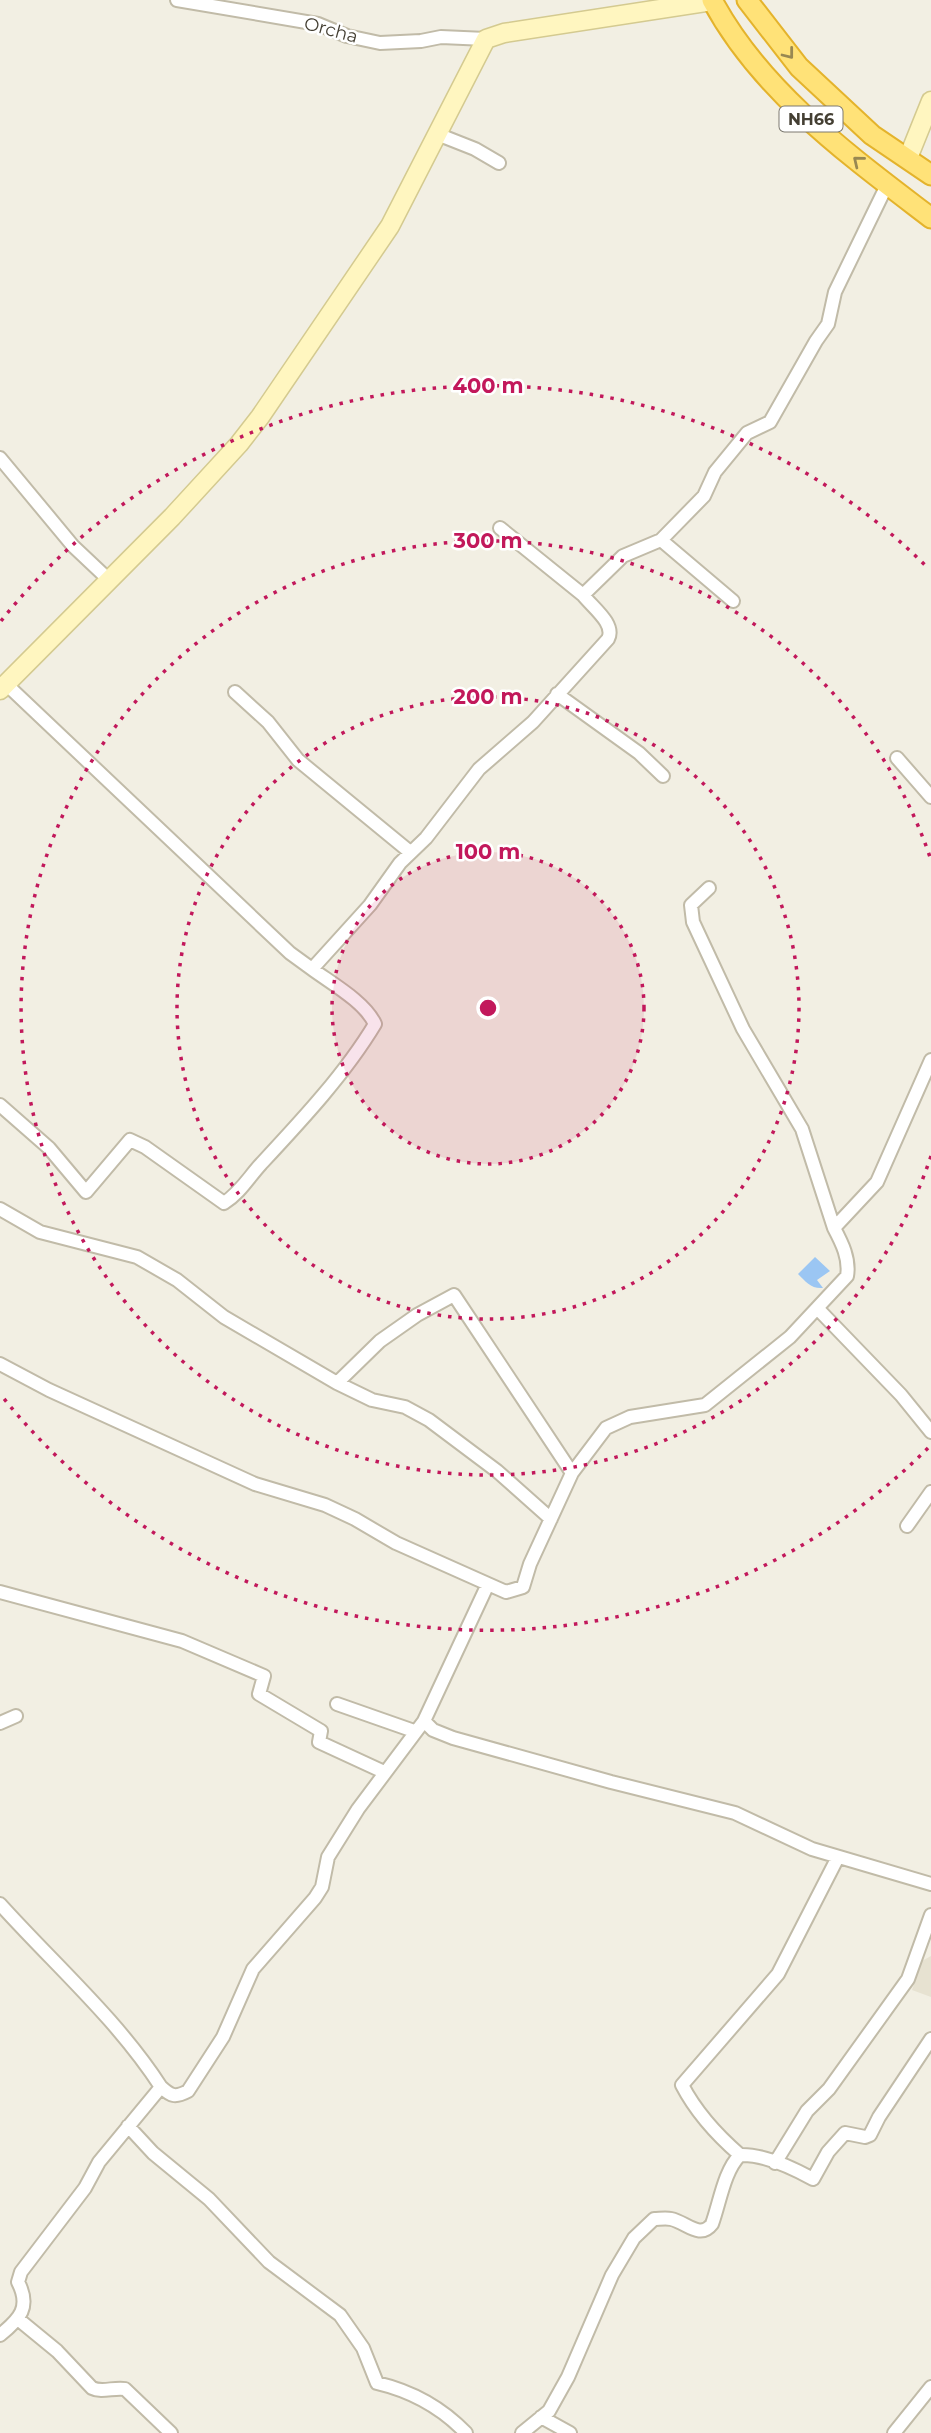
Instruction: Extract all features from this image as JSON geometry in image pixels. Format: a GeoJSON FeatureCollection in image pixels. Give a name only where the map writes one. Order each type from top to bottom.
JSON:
{"type":"FeatureCollection","features":[{"type":"Feature","properties":{"kind":"highway","name":"NH66"},"geometry":{"type":"LineString","coordinates":[[712,0],[725,25],[770,82],[853,158],[931,218]]}},
{"type":"Feature","properties":{"kind":"highway","name":"NH66"},"geometry":{"type":"LineString","coordinates":[[747,0],[799,66],[872,135],[931,175]]}},
{"type":"Feature","properties":{"kind":"main road"},"geometry":{"type":"LineString","coordinates":[[3,687],[172,517],[260,417],[390,226],[486,39],[504,33],[712,0]]}},
{"type":"Feature","properties":{"kind":"main road"},"geometry":{"type":"LineString","coordinates":[[908,158],[931,101]]}},
{"type":"Feature","properties":{"kind":"street","name":"Orcha"},"geometry":{"type":"LineString","coordinates":[[177,0],[318,24],[347,36],[380,43],[441,37],[486,39]]}},
{"type":"Feature","properties":{"kind":"street"},"geometry":{"type":"LineString","coordinates":[[437,134],[475,149],[499,163]]}},
{"type":"Feature","properties":{"kind":"street"},"geometry":{"type":"LineString","coordinates":[[583,595],[624,556],[661,540],[704,496],[715,472],[747,433],[770,422],[828,324],[835,292],[887,185]]}},
{"type":"Feature","properties":{"kind":"street"},"geometry":{"type":"LineString","coordinates":[[0,458],[73,546],[108,579]]}},
{"type":"Feature","properties":{"kind":"street"},"geometry":{"type":"LineString","coordinates":[[312,969],[370,905],[479,769],[533,722],[573,675],[587,664],[611,633],[610,626],[583,595],[500,528]]}},
{"type":"Feature","properties":{"kind":"street"},"geometry":{"type":"LineString","coordinates":[[661,540],[733,601]]}},
{"type":"Feature","properties":{"kind":"street"},"geometry":{"type":"LineString","coordinates":[[0,1105],[49,1148],[86,1192],[130,1140],[156,1154],[224,1203],[233,1198],[291,1133],[375,1024],[371,1016],[345,993],[290,953],[3,687]]}},
{"type":"Feature","properties":{"kind":"street"},"geometry":{"type":"LineString","coordinates":[[235,691],[268,722],[298,760],[410,852]]}},
{"type":"Feature","properties":{"kind":"street"},"geometry":{"type":"LineString","coordinates":[[557,694],[639,753],[663,776]]}},
{"type":"Feature","properties":{"kind":"street"},"geometry":{"type":"LineString","coordinates":[[897,758],[931,797]]}},
{"type":"Feature","properties":{"kind":"street"},"geometry":{"type":"LineString","coordinates":[[0,1364],[49,1390],[255,1485],[325,1505],[406,1548],[506,1592],[523,1587],[530,1564],[572,1473],[606,1428],[630,1417],[705,1405],[790,1337],[847,1276],[849,1269],[844,1247],[834,1228],[802,1129],[743,1030],[694,922],[691,905],[709,888]]}},
{"type":"Feature","properties":{"kind":"street"},"geometry":{"type":"LineString","coordinates":[[834,1228],[877,1182],[928,1077],[931,1060]]}},
{"type":"Feature","properties":{"kind":"street"},"geometry":{"type":"LineString","coordinates":[[0,1209],[40,1232],[137,1257],[177,1280],[224,1317],[337,1383],[372,1400],[405,1407],[429,1420],[497,1471],[551,1519]]}},
{"type":"Feature","properties":{"kind":"street"},"geometry":{"type":"LineString","coordinates":[[337,1383],[380,1341],[417,1315],[454,1296],[572,1473]]}},
{"type":"Feature","properties":{"kind":"street"},"geometry":{"type":"LineString","coordinates":[[818,1309],[901,1395],[931,1432]]}},
{"type":"Feature","properties":{"kind":"street"},"geometry":{"type":"LineString","coordinates":[[907,1526],[931,1492]]}},
{"type":"Feature","properties":{"kind":"street"},"geometry":{"type":"LineString","coordinates":[[0,1904],[114,2024],[161,2087],[172,2096],[188,2091],[223,2037],[253,1969],[315,1898],[322,1886],[328,1857],[384,1772],[419,1726],[488,1584]]}},
{"type":"Feature","properties":{"kind":"street"},"geometry":{"type":"LineString","coordinates":[[0,1592],[182,1641],[264,1676],[259,1695],[321,1731],[319,1742],[384,1772]]}},
{"type":"Feature","properties":{"kind":"street"},"geometry":{"type":"LineString","coordinates":[[337,1704],[611,1782],[735,1813],[780,1835],[838,1857],[931,1884]]}},
{"type":"Feature","properties":{"kind":"street"},"geometry":{"type":"LineString","coordinates":[[0,1723],[16,1716]]}},
{"type":"Feature","properties":{"kind":"street"},"geometry":{"type":"LineString","coordinates":[[838,1857],[778,1974],[682,2085],[722,2140],[740,2155],[784,2164],[813,2179],[828,2152],[845,2133],[865,2137],[870,2135],[931,2039]]}},
{"type":"Feature","properties":{"kind":"street"},"geometry":{"type":"LineString","coordinates":[[775,2163],[807,2111],[829,2089],[908,1979],[931,1915]]}},
{"type":"Feature","properties":{"kind":"street"},"geometry":{"type":"LineString","coordinates":[[0,2335],[18,2319],[25,2303],[24,2293],[18,2282],[21,2272],[85,2188],[99,2162],[161,2087]]}},
{"type":"Feature","properties":{"kind":"street"},"geometry":{"type":"LineString","coordinates":[[128,2126],[153,2153],[209,2199],[269,2262],[340,2315],[363,2348],[377,2382],[401,2389],[437,2409],[449,2416],[466,2433]]}},
{"type":"Feature","properties":{"kind":"street"},"geometry":{"type":"LineString","coordinates":[[522,2433],[549,2411],[568,2377],[612,2275],[634,2238],[654,2219],[671,2219],[699,2231],[708,2229],[725,2184],[740,2155]]}},
{"type":"Feature","properties":{"kind":"street"},"geometry":{"type":"LineString","coordinates":[[18,2319],[57,2351],[92,2388],[99,2391],[125,2389],[171,2433]]}},
{"type":"Feature","properties":{"kind":"street"},"geometry":{"type":"LineString","coordinates":[[894,2433],[931,2387]]}},
{"type":"Feature","properties":{"kind":"street"},"geometry":{"type":"LineString","coordinates":[[541,2417],[570,2433]]}},
{"type":"Feature","properties":{"kind":"shaded area"},"geometry":{"type":"Polygon","coordinates":[[[931,1956],[931,1997],[912,1990],[922,1961],[931,1956]]]}},
{"type":"Feature","properties":{"kind":"water"},"geometry":{"type":"Polygon","coordinates":[[[815,1257],[830,1271],[817,1280],[823,1288],[812,1286],[798,1274],[815,1257]]]}}]}
